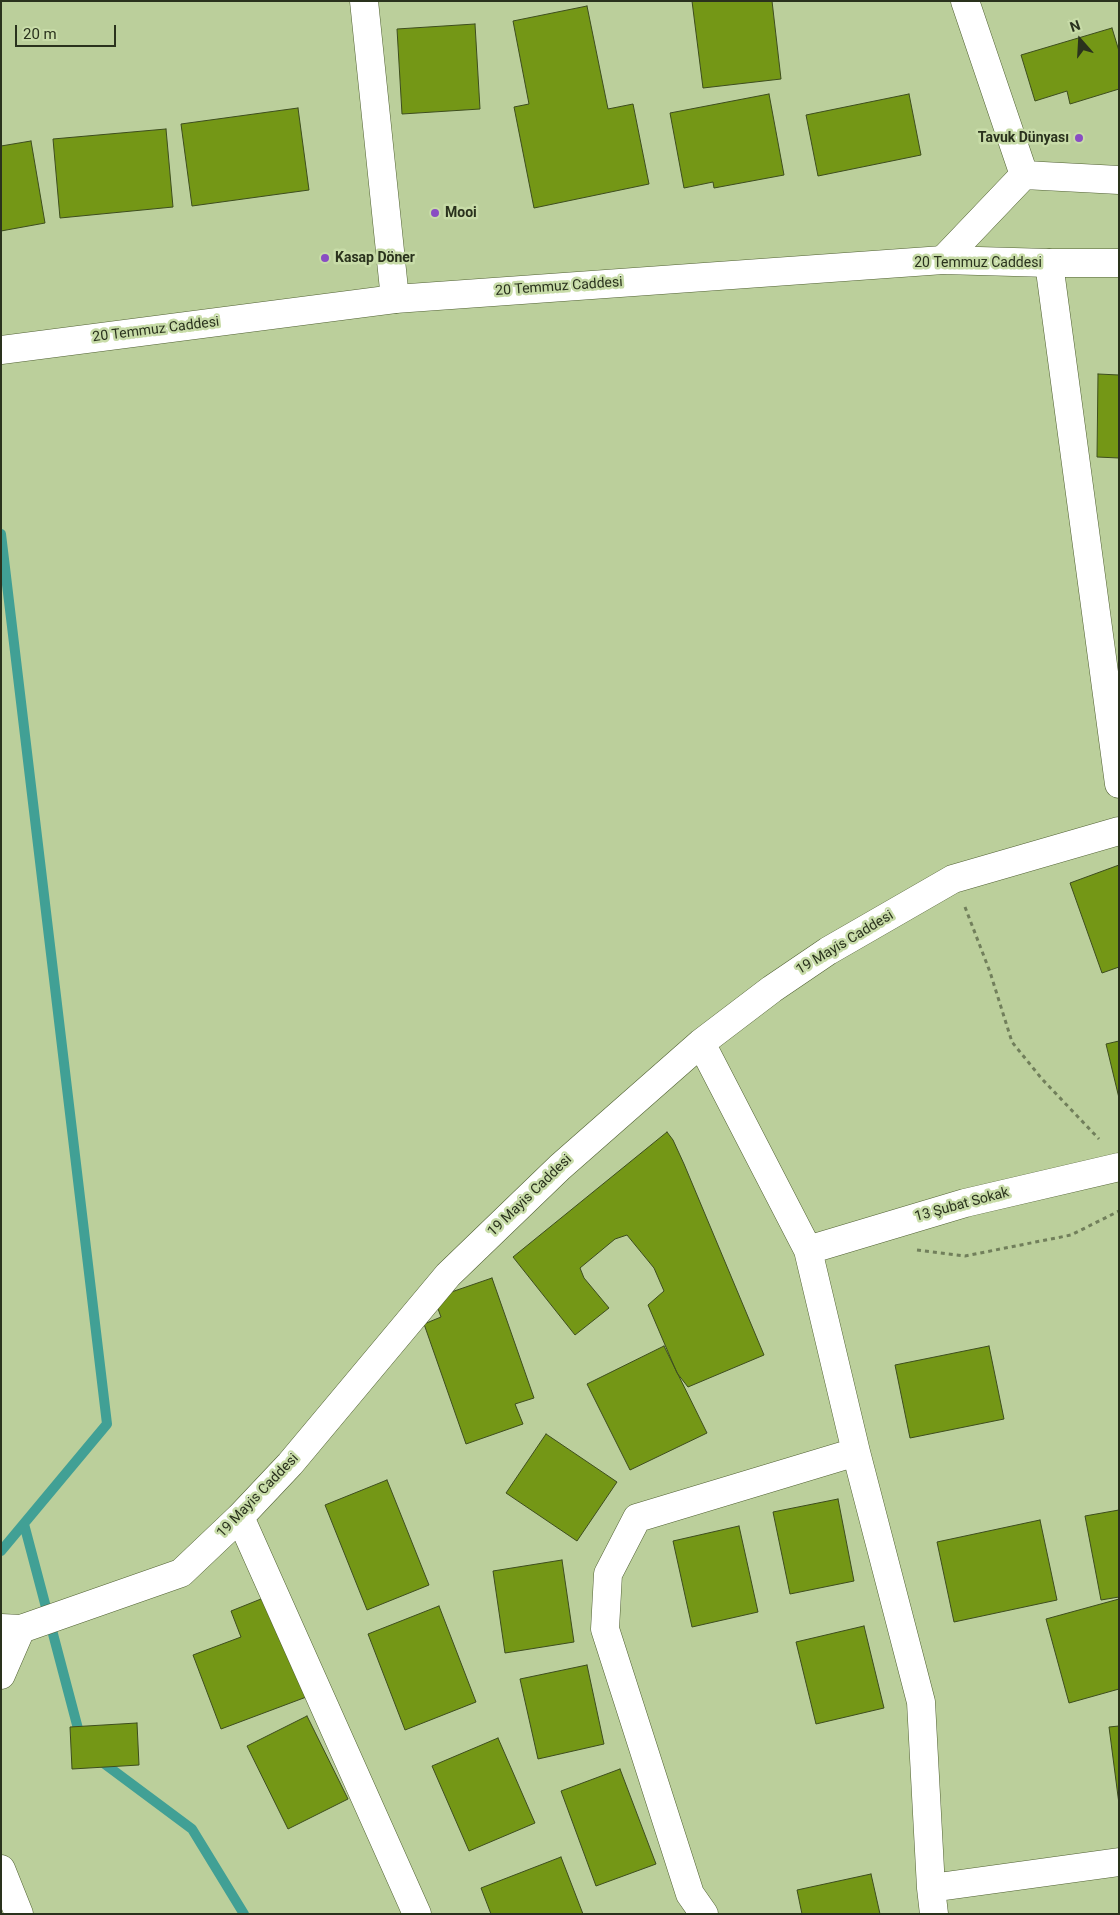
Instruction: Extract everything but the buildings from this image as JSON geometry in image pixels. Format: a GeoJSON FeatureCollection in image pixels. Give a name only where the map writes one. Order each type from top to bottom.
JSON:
{"type":"FeatureCollection","features":[{"type":"Feature","properties":{"kind":"street"},"geometry":{"type":"LineString","coordinates":[[364,1],[395,299]]}},
{"type":"Feature","properties":{"kind":"street"},"geometry":{"type":"LineString","coordinates":[[965,1],[1024,175]]}},
{"type":"Feature","properties":{"kind":"street"},"geometry":{"type":"LineString","coordinates":[[943,260],[1024,175],[1119,180]]}},
{"type":"Feature","properties":{"kind":"street","name":"20 Temmuz Caddesi"},"geometry":{"type":"LineString","coordinates":[[1,350],[395,299],[943,260],[1119,263]]}},
{"type":"Feature","properties":{"kind":"street"},"geometry":{"type":"LineString","coordinates":[[1049,263],[1119,784]]}},
{"type":"Feature","properties":{"kind":"street","name":"19 Mayis Caddesi"},"geometry":{"type":"LineString","coordinates":[[11,1629],[181,1573],[240,1517],[290,1464],[448,1275],[560,1166],[701,1043],[772,989],[828,951],[953,879],[1119,831]]}},
{"type":"Feature","properties":{"kind":"street"},"geometry":{"type":"LineString","coordinates":[[701,1043],[808,1250],[856,1452],[921,1702],[933,1901],[1119,1862]]}},
{"type":"Feature","properties":{"kind":"street","name":"13 Şubat Sokak"},"geometry":{"type":"LineString","coordinates":[[808,1250],[965,1203],[1119,1168]]}},
{"type":"Feature","properties":{"kind":"street"},"geometry":{"type":"LineString","coordinates":[[704,1914],[690,1894],[605,1629],[608,1574],[637,1518],[856,1452]]}},
{"type":"Feature","properties":{"kind":"street"},"geometry":{"type":"LineString","coordinates":[[240,1517],[417,1914]]}},
{"type":"Feature","properties":{"kind":"street"},"geometry":{"type":"LineString","coordinates":[[1,1675],[11,1629]]}},
{"type":"Feature","properties":{"kind":"street"},"geometry":{"type":"LineString","coordinates":[[1,1869],[19,1914]]}},
{"type":"Feature","properties":{"kind":"path"},"geometry":{"type":"LineString","coordinates":[[953,879],[990,972],[1012,1042],[1042,1079],[1102,1144]]}},
{"type":"Feature","properties":{"kind":"path"},"geometry":{"type":"LineString","coordinates":[[887,1226],[918,1252],[966,1256],[1071,1235],[1119,1211]]}},
{"type":"Feature","properties":{"kind":"waterway"},"geometry":{"type":"LineString","coordinates":[[1,534],[107,1424],[1,1551]]}},
{"type":"Feature","properties":{"kind":"waterway"},"geometry":{"type":"LineString","coordinates":[[24,1524],[81,1740]]}},
{"type":"Feature","properties":{"kind":"waterway"},"geometry":{"type":"LineString","coordinates":[[98,1759],[192,1829],[244,1914]]}},
{"type":"Feature","properties":{"kind":"place","name":"Tavuk Dünyası"},"geometry":{"type":"Point","coordinates":[1079,138]}},
{"type":"Feature","properties":{"kind":"place","name":"Mooi"},"geometry":{"type":"Point","coordinates":[435,213]}},
{"type":"Feature","properties":{"kind":"place","name":"Kasap Döner"},"geometry":{"type":"Point","coordinates":[325,258]}}]}
